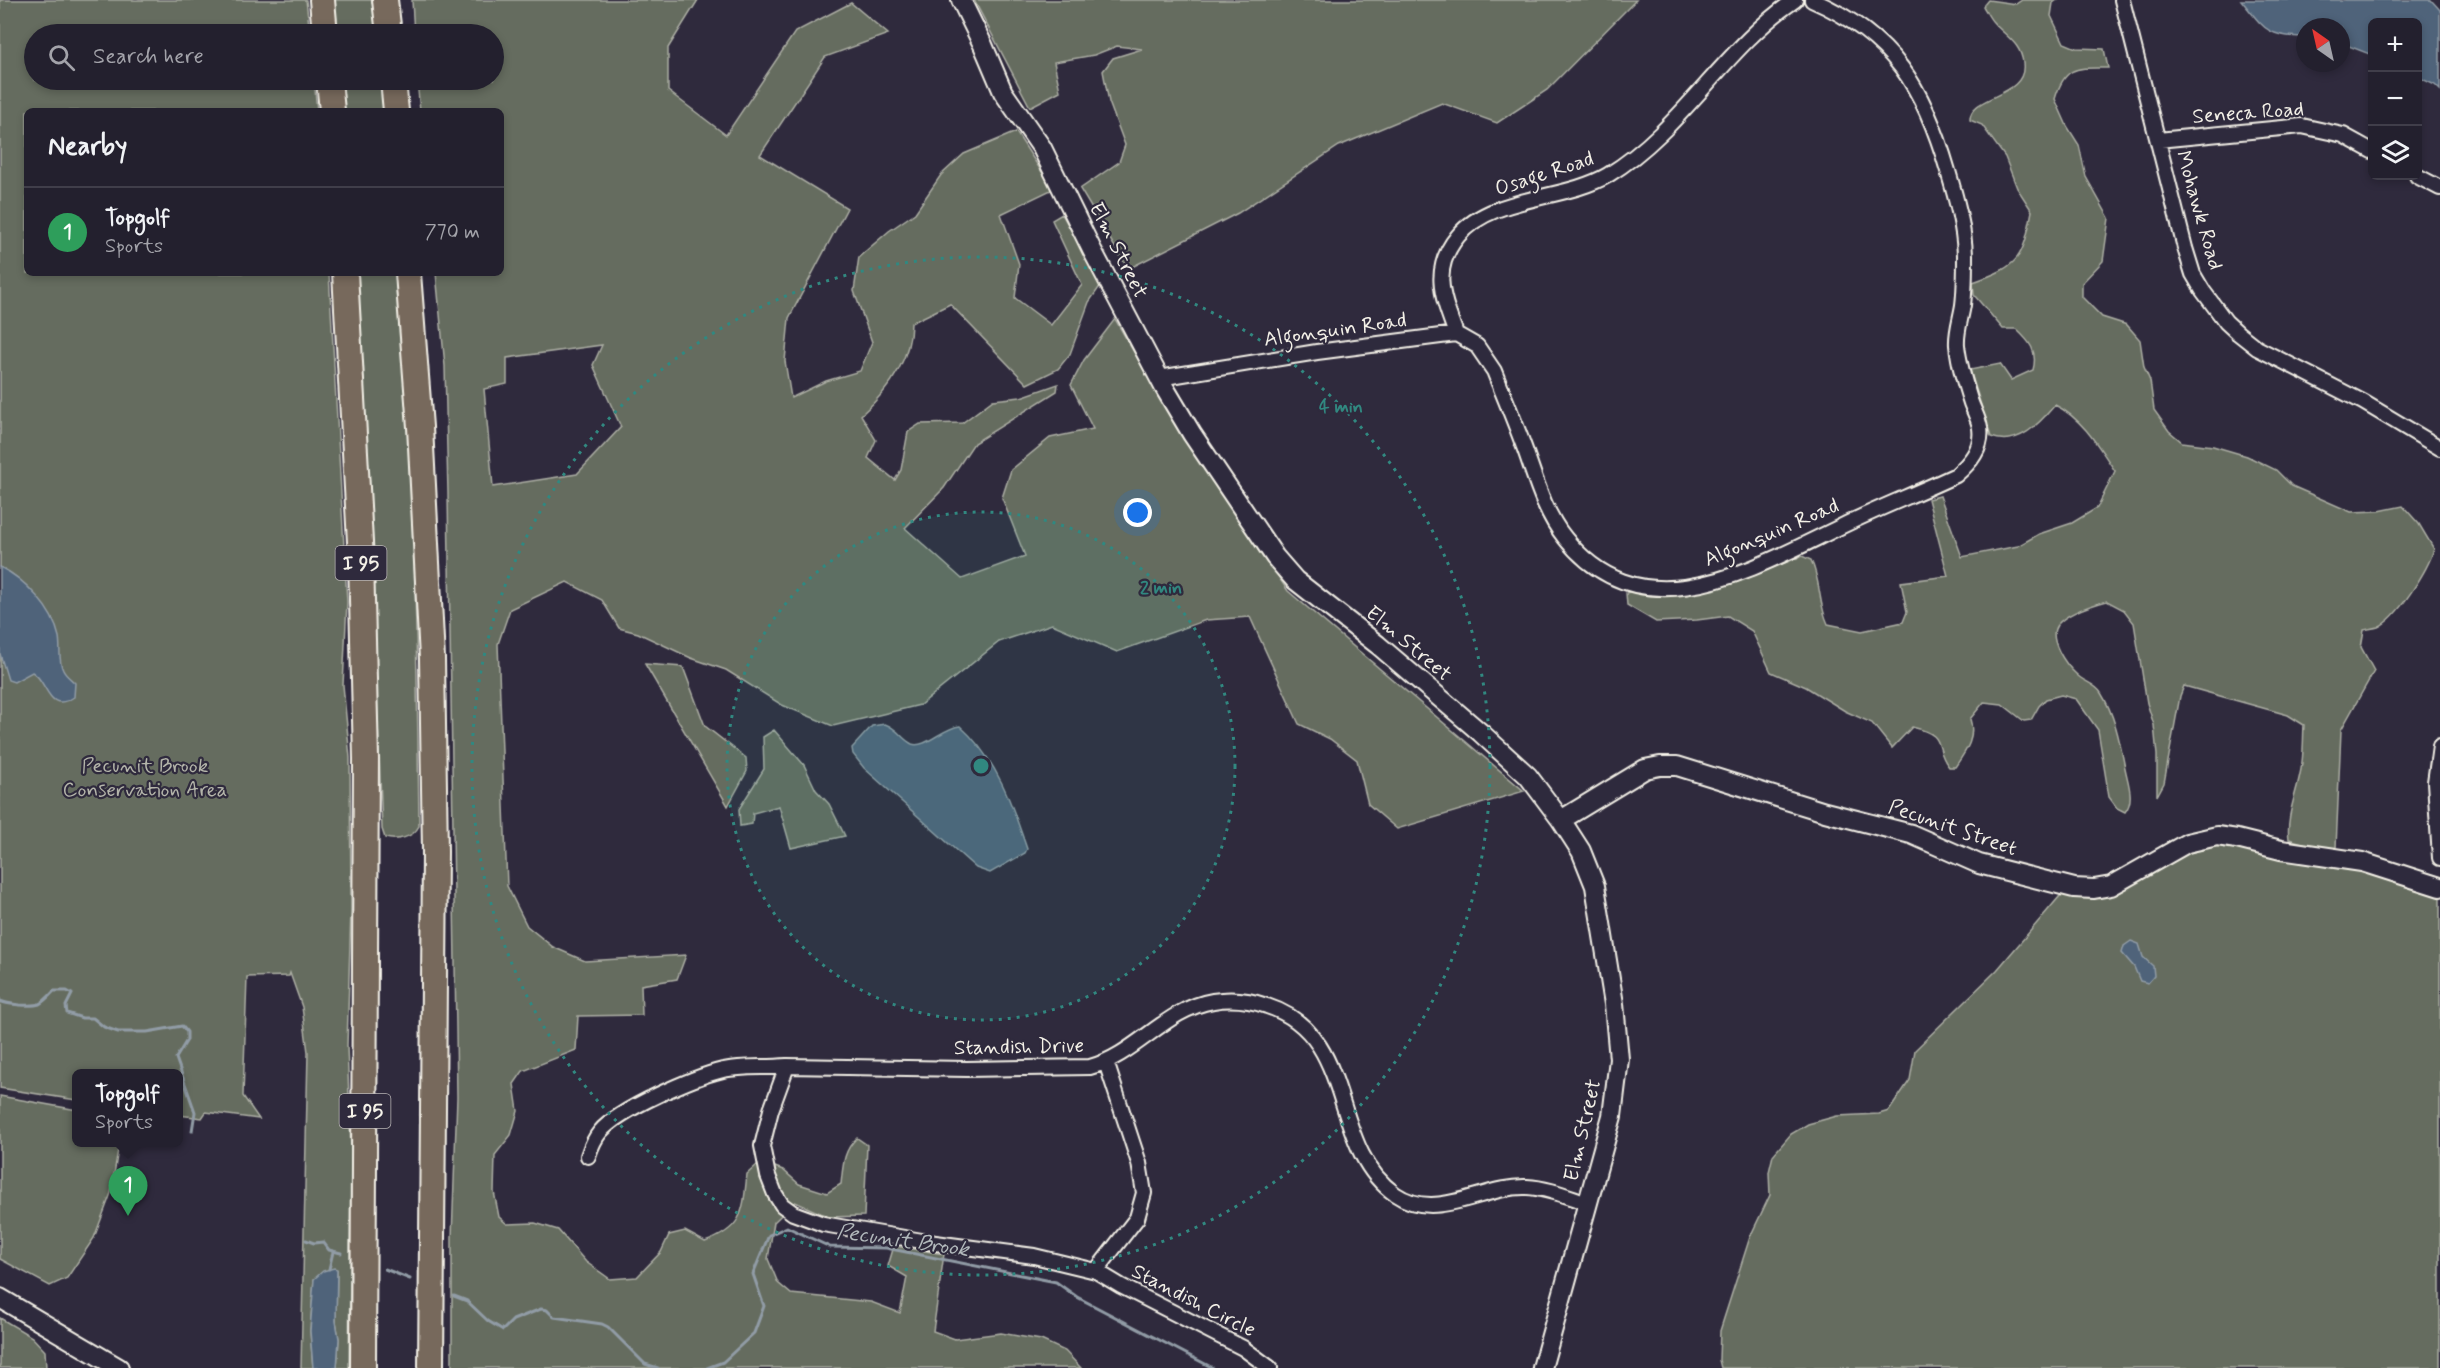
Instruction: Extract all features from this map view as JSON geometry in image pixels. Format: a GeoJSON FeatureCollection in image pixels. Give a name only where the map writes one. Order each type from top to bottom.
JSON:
{"type":"FeatureCollection","features":[{"type":"Feature","properties":{"kind":"highway"},"geometry":{"type":"LineString","coordinates":[[322,0],[324,24]]}},
{"type":"Feature","properties":{"kind":"highway"},"geometry":{"type":"LineString","coordinates":[[385,0],[387,24]]}},
{"type":"Feature","properties":{"kind":"highway"},"geometry":{"type":"LineString","coordinates":[[330,90],[332,108]]}},
{"type":"Feature","properties":{"kind":"highway"},"geometry":{"type":"LineString","coordinates":[[394,90],[396,108]]}},
{"type":"Feature","properties":{"kind":"highway","name":"I 95"},"geometry":{"type":"LineString","coordinates":[[345,276],[355,441],[366,729],[368,854],[363,1368]]}},
{"type":"Feature","properties":{"kind":"highway"},"geometry":{"type":"LineString","coordinates":[[408,276],[422,469],[432,670],[435,864],[431,1368]]}},
{"type":"Feature","properties":{"kind":"street","name":"Elm Street"},"geometry":{"type":"LineString","coordinates":[[961,0],[1003,92],[1042,148],[1159,378],[1192,434],[1275,557],[1290,574],[1481,733],[1528,776],[1581,851],[1595,886],[1618,1037],[1618,1075],[1612,1116],[1542,1368]]}},
{"type":"Feature","properties":{"kind":"street","name":"Osage Road"},"geometry":{"type":"LineString","coordinates":[[1456,334],[1441,294],[1442,270],[1446,252],[1468,225],[1502,208],[1590,185],[1626,163],[1664,129],[1769,17],[1795,0]]}},
{"type":"Feature","properties":{"kind":"street","name":"Algonquin Road"},"geometry":{"type":"LineString","coordinates":[[1159,378],[1317,352],[1456,334],[1467,338],[1477,346],[1494,371],[1556,525],[1565,538],[1593,566],[1620,582],[1634,586],[1674,588],[1715,582],[1751,568],[1956,475],[1968,464],[1978,445],[1980,429],[1964,380],[1957,342],[1963,304],[1965,256],[1963,231],[1936,130],[1908,75],[1894,57],[1856,26],[1812,0]]}},
{"type":"Feature","properties":{"kind":"street","name":"Mohawk Road"},"geometry":{"type":"LineString","coordinates":[[2122,0],[2193,274],[2226,322],[2257,348],[2363,402],[2440,448]]}},
{"type":"Feature","properties":{"kind":"street","name":"Seneca Road"},"geometry":{"type":"LineString","coordinates":[[2158,140],[2302,126],[2343,135],[2368,148]]}},
{"type":"Feature","properties":{"kind":"street"},"geometry":{"type":"LineString","coordinates":[[2422,179],[2440,188]]}},
{"type":"Feature","properties":{"kind":"street"},"geometry":{"type":"LineString","coordinates":[[2440,746],[2435,782],[2440,858]]}},
{"type":"Feature","properties":{"kind":"street","name":"Pecunit Street"},"geometry":{"type":"LineString","coordinates":[[1561,820],[1645,770],[1660,766],[1677,766],[1825,812],[1911,834],[1980,864],[2074,888],[2094,889],[2111,886],[2187,843],[2217,836],[2281,850],[2362,862],[2439,883]]}},
{"type":"Feature","properties":{"kind":"street","name":"Standish Drive"},"geometry":{"type":"LineString","coordinates":[[588,1156],[592,1143],[609,1124],[639,1106],[722,1071],[787,1066],[967,1070],[1078,1068],[1106,1062],[1166,1020],[1199,1005],[1231,1000],[1261,1004],[1292,1018],[1316,1040],[1333,1070],[1361,1152],[1385,1185],[1397,1195],[1418,1204],[1437,1206],[1487,1193],[1526,1187],[1555,1192],[1588,1203]]}},
{"type":"Feature","properties":{"kind":"street"},"geometry":{"type":"LineString","coordinates":[[787,1066],[771,1110],[762,1146],[768,1176],[775,1194],[792,1213],[823,1224],[928,1242],[1034,1256],[1096,1271],[1137,1218],[1144,1192],[1139,1163],[1106,1062]]}},
{"type":"Feature","properties":{"kind":"street","name":"Standish Circle"},"geometry":{"type":"LineString","coordinates":[[1096,1271],[1243,1348],[1270,1368]]}},
{"type":"Feature","properties":{"kind":"street"},"geometry":{"type":"LineString","coordinates":[[0,1299],[119,1368]]}},
{"type":"Feature","properties":{"kind":"green space","name":"Pecunit Brook Conservation Area"},"geometry":{"type":"Polygon","coordinates":[[[0,0],[306,0],[309,24],[24,24],[24,90],[315,90],[317,108],[24,108],[24,276],[329,276],[347,602],[343,685],[350,758],[351,909],[347,1046],[351,1151],[349,1368],[337,1368],[339,1339],[336,1321],[337,1270],[314,1279],[310,1331],[313,1368],[301,1368],[308,1052],[302,1007],[290,973],[289,976],[247,977],[243,1096],[259,1119],[206,1112],[202,1118],[183,1116],[183,1069],[72,1069],[72,1099],[0,1088],[0,635],[56,629],[46,611],[26,586],[0,567],[0,0]]]}},
{"type":"Feature","properties":{"kind":"green space"},"geometry":{"type":"Polygon","coordinates":[[[334,0],[376,0],[379,24],[336,24],[334,0]]]}},
{"type":"Feature","properties":{"kind":"green space"},"geometry":{"type":"Polygon","coordinates":[[[412,0],[698,0],[668,48],[668,91],[726,135],[795,32],[851,3],[888,34],[825,57],[760,155],[847,208],[789,318],[785,361],[791,398],[826,381],[860,371],[872,342],[854,291],[859,257],[889,231],[915,213],[941,175],[964,154],[1016,132],[1053,189],[1001,214],[1019,264],[1015,298],[1051,325],[1082,285],[1052,220],[1062,214],[1101,285],[1089,302],[1070,354],[1058,369],[1027,384],[950,304],[911,323],[907,350],[896,374],[880,396],[861,415],[876,440],[868,458],[895,480],[901,470],[908,432],[920,424],[962,423],[993,400],[1021,397],[1058,384],[1057,391],[974,443],[944,488],[905,528],[962,579],[1025,556],[1002,498],[1011,470],[1050,438],[1093,429],[1071,385],[1084,360],[1115,319],[1173,421],[1288,591],[1524,791],[1397,829],[1368,804],[1357,760],[1330,739],[1299,724],[1250,617],[1206,620],[1117,652],[1052,624],[999,642],[920,705],[833,726],[782,705],[726,670],[691,658],[638,633],[619,628],[602,600],[567,582],[510,609],[498,644],[507,886],[527,926],[553,947],[585,961],[686,955],[677,979],[641,985],[642,1015],[578,1016],[576,1050],[523,1071],[514,1084],[518,1111],[511,1135],[495,1155],[494,1192],[499,1217],[507,1224],[535,1223],[558,1230],[586,1262],[610,1279],[637,1277],[661,1252],[669,1235],[685,1231],[705,1242],[727,1231],[739,1217],[747,1174],[757,1165],[783,1170],[799,1184],[827,1193],[841,1184],[846,1153],[857,1138],[867,1145],[864,1216],[829,1217],[795,1202],[774,1222],[768,1259],[778,1283],[791,1294],[871,1302],[900,1313],[907,1277],[888,1266],[894,1246],[944,1254],[933,1331],[955,1339],[1001,1333],[1041,1340],[1065,1351],[1081,1368],[452,1368],[452,1238],[457,1097],[445,366],[436,276],[504,276],[504,108],[420,108],[418,90],[504,90],[504,24],[413,24],[412,0]],[[602,345],[507,358],[507,384],[484,389],[493,487],[577,474],[621,427],[593,365],[602,345]]]}},
{"type":"Feature","properties":{"kind":"green space"},"geometry":{"type":"Polygon","coordinates":[[[974,0],[1636,0],[1547,90],[1497,123],[1442,103],[1339,146],[1238,213],[1128,269],[1080,189],[1119,162],[1125,145],[1109,102],[1103,71],[1113,58],[1142,49],[1117,46],[1094,55],[1054,62],[1060,91],[1030,107],[974,0]]]}},
{"type":"Feature","properties":{"kind":"green space"},"geometry":{"type":"Polygon","coordinates":[[[1988,0],[2016,4],[2022,0],[2057,0],[2053,3],[2051,16],[2064,43],[2076,48],[2104,49],[2108,68],[2080,69],[2068,74],[2055,99],[2067,126],[2079,145],[2086,177],[2109,218],[2103,261],[2082,283],[2082,297],[2102,317],[2127,325],[2140,340],[2154,410],[2169,431],[2182,442],[2213,446],[2247,456],[2276,470],[2292,486],[2351,512],[2379,511],[2403,506],[2419,524],[2434,549],[2419,580],[2403,604],[2386,622],[2378,627],[2364,630],[2361,647],[2374,671],[2341,730],[2336,848],[2326,850],[2289,839],[2290,814],[2302,762],[2304,725],[2288,715],[2184,686],[2180,696],[2164,783],[2157,796],[2154,725],[2147,703],[2134,623],[2124,610],[2107,601],[2073,613],[2061,621],[2057,625],[2054,637],[2067,665],[2079,677],[2098,690],[2110,710],[2130,791],[2130,802],[2125,812],[2117,808],[2109,797],[2098,730],[2076,699],[2061,695],[2046,699],[2031,720],[2024,721],[2002,704],[1984,702],[1970,719],[1972,732],[1966,750],[1955,767],[1949,767],[1936,738],[1924,730],[1912,727],[1892,748],[1872,723],[1845,711],[1806,687],[1771,672],[1752,631],[1728,616],[1656,622],[1627,605],[1626,593],[1632,591],[1653,594],[1735,583],[1802,556],[1811,560],[1828,624],[1862,631],[1903,622],[1907,612],[1901,582],[1948,576],[1928,499],[1940,496],[1962,557],[2018,546],[2039,534],[2072,523],[2097,508],[2115,471],[2082,425],[2055,405],[2035,426],[2019,436],[2010,439],[1991,437],[1970,370],[2000,364],[2011,380],[2033,370],[2034,363],[2034,352],[2025,338],[2016,329],[2003,329],[1974,295],[1973,282],[2001,271],[2017,258],[2026,240],[2032,211],[2017,188],[2005,157],[1982,125],[1970,120],[1972,112],[1979,105],[2008,90],[2017,83],[2022,74],[2022,56],[2012,40],[1989,16],[1983,6],[1988,0]]]}},
{"type":"Feature","properties":{"kind":"green space"},"geometry":{"type":"Polygon","coordinates":[[[342,90],[385,90],[387,108],[344,108],[342,90]]]}},
{"type":"Feature","properties":{"kind":"green space"},"geometry":{"type":"Polygon","coordinates":[[[357,276],[399,276],[414,549],[419,826],[409,836],[395,839],[385,838],[382,829],[357,276]]]}},
{"type":"Feature","properties":{"kind":"green space"},"geometry":{"type":"Polygon","coordinates":[[[645,664],[683,667],[705,726],[746,758],[747,771],[728,806],[645,664]]]}},
{"type":"Feature","properties":{"kind":"green space"},"geometry":{"type":"Polygon","coordinates":[[[774,730],[804,765],[816,790],[829,804],[845,836],[791,848],[779,806],[753,813],[752,824],[740,826],[739,809],[764,769],[763,737],[774,730]]]}},
{"type":"Feature","properties":{"kind":"green space"},"geometry":{"type":"Polygon","coordinates":[[[2221,844],[2372,872],[2440,896],[2440,1368],[1721,1368],[1720,1331],[1750,1237],[1770,1195],[1769,1172],[1773,1155],[1791,1134],[1808,1124],[1837,1116],[1879,1114],[1889,1111],[1910,1080],[1915,1050],[1997,970],[2060,896],[2197,849],[2221,844]]]}},
{"type":"Feature","properties":{"kind":"green space"},"geometry":{"type":"Polygon","coordinates":[[[0,1096],[72,1109],[72,1147],[118,1147],[111,1193],[94,1238],[67,1278],[50,1286],[0,1259],[0,1096]]]}},
{"type":"Feature","properties":{"kind":"green space"},"geometry":{"type":"Polygon","coordinates":[[[0,1318],[32,1337],[45,1351],[46,1368],[0,1368],[0,1318]]]}},
{"type":"Feature","properties":{"kind":"water"},"geometry":{"type":"Polygon","coordinates":[[[2241,0],[2431,0],[2440,10],[2440,90],[2422,79],[2422,18],[2368,18],[2368,53],[2350,46],[2350,18],[2296,18],[2296,37],[2274,33],[2261,24],[2241,0]]]}},
{"type":"Feature","properties":{"kind":"water"},"geometry":{"type":"Polygon","coordinates":[[[0,567],[28,587],[51,616],[59,637],[61,666],[65,674],[75,683],[74,697],[58,702],[53,699],[32,672],[14,682],[8,680],[0,654],[0,567]]]}},
{"type":"Feature","properties":{"kind":"water"},"geometry":{"type":"Polygon","coordinates":[[[885,724],[908,742],[917,745],[960,726],[984,753],[1002,783],[1027,849],[1025,853],[990,873],[976,868],[864,768],[853,754],[852,748],[872,726],[885,724]]]}},
{"type":"Feature","properties":{"kind":"water"},"geometry":{"type":"Polygon","coordinates":[[[2131,941],[2139,944],[2143,957],[2153,966],[2154,976],[2148,983],[2140,981],[2134,967],[2122,953],[2124,946],[2131,941]]]}},
{"type":"Feature","properties":{"kind":"water"},"geometry":{"type":"Polygon","coordinates":[[[337,1269],[336,1321],[339,1339],[337,1368],[313,1368],[310,1331],[314,1279],[323,1271],[337,1269]]]}},
{"type":"Feature","properties":{"kind":"waterway","name":"Pecunit Brook"},"geometry":{"type":"LineString","coordinates":[[0,1001],[36,1005],[54,991],[67,991],[72,994],[66,1006],[67,1013],[82,1018],[93,1018],[104,1027],[118,1032],[147,1032],[182,1026],[187,1032],[187,1040],[176,1058],[180,1069]]}},
{"type":"Feature","properties":{"kind":"waterway","name":"Pecunit Brook"},"geometry":{"type":"LineString","coordinates":[[183,1078],[195,1112],[192,1131]]}},
{"type":"Feature","properties":{"kind":"waterway","name":"Pecunit Brook"},"geometry":{"type":"LineString","coordinates":[[707,1368],[723,1362],[754,1333],[764,1306],[753,1274],[769,1235],[787,1227],[830,1247],[886,1248],[1056,1282],[1077,1297],[1213,1368]]}},
{"type":"Feature","properties":{"kind":"waterway","name":"Pecunit Brook"},"geometry":{"type":"LineString","coordinates":[[306,1240],[314,1243],[323,1242],[329,1250],[341,1253]]}},
{"type":"Feature","properties":{"kind":"waterway"},"geometry":{"type":"LineString","coordinates":[[329,1269],[333,1252]]}},
{"type":"Feature","properties":{"kind":"waterway","name":"Pecunit Brook"},"geometry":{"type":"LineString","coordinates":[[385,1269],[410,1279]]}},
{"type":"Feature","properties":{"kind":"waterway","name":"Pecunit Brook"},"geometry":{"type":"LineString","coordinates":[[454,1296],[467,1301],[488,1321],[503,1330],[513,1320],[541,1309],[547,1310],[554,1317],[602,1324],[608,1327],[645,1364],[658,1368]]}},
{"type":"Feature","properties":{"kind":"place","name":"Topgolf"},"geometry":{"type":"Point","coordinates":[128,1216]}}]}
